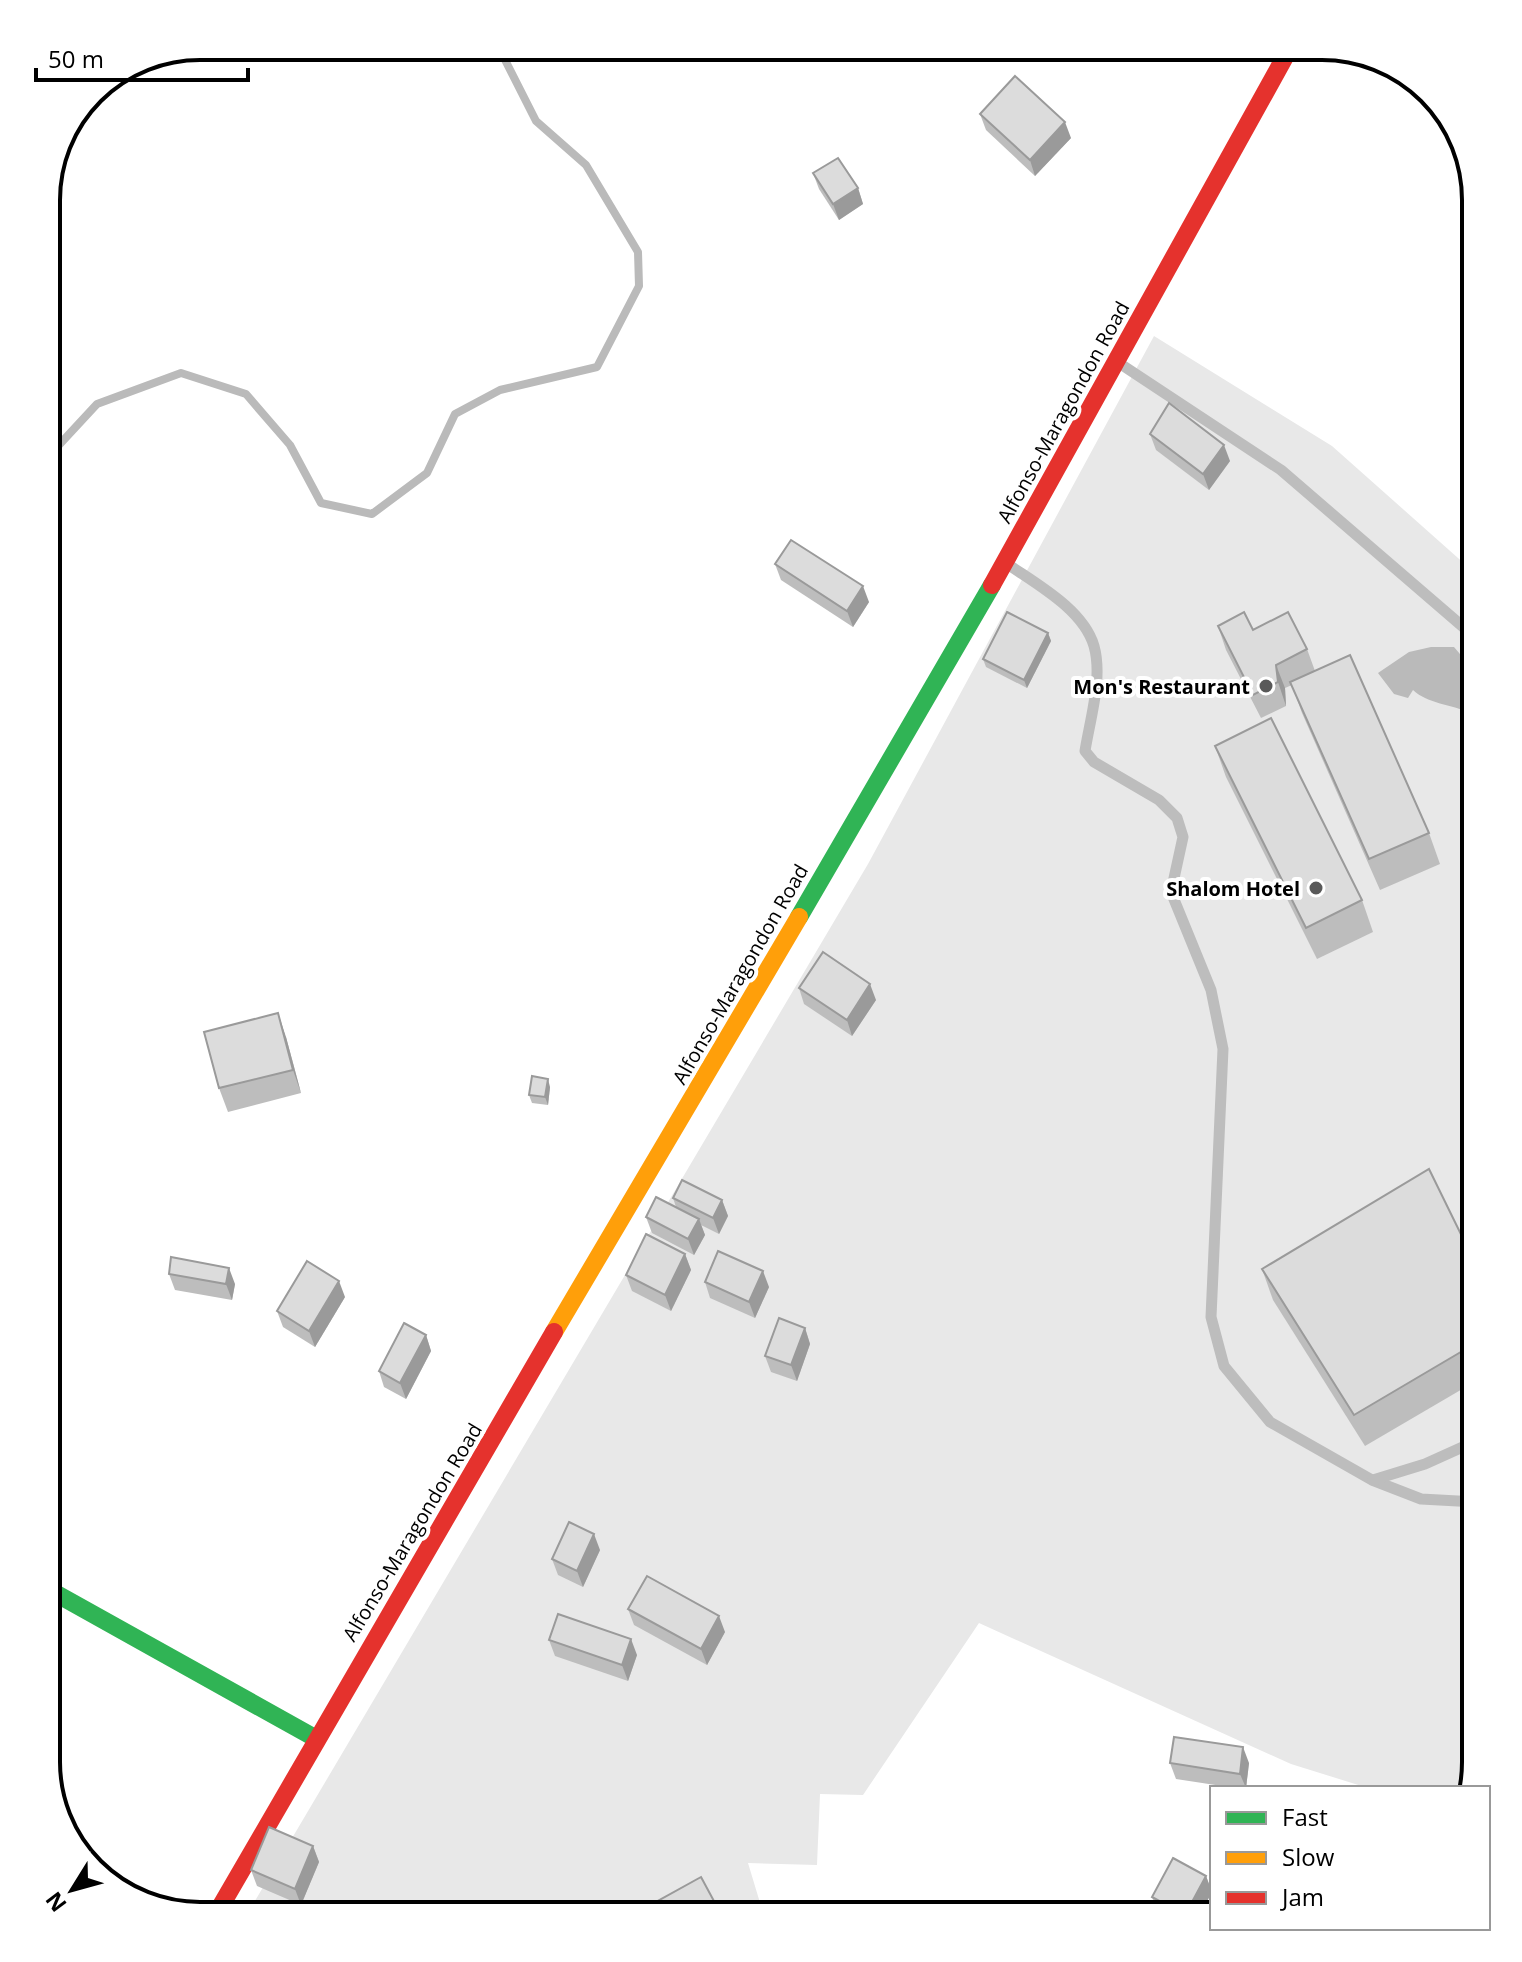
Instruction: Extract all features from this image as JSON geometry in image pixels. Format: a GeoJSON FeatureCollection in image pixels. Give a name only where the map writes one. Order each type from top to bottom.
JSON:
{"type":"FeatureCollection","features":[{"type":"Feature","properties":{"kind":"street","name":"Alfonso-Maragondon Road"},"geometry":{"type":"LineString","coordinates":[[223,1902],[315,1738],[1005,562],[1283,60]]}},
{"type":"Feature","properties":{"kind":"street"},"geometry":{"type":"LineString","coordinates":[[60,1596],[315,1738]]}},
{"type":"Feature","properties":{"kind":"lane"},"geometry":{"type":"LineString","coordinates":[[1116,361],[1281,470],[1462,626]]}},
{"type":"Feature","properties":{"kind":"lane"},"geometry":{"type":"LineString","coordinates":[[1005,562],[1080,620],[1094,647],[1096,680],[1085,751],[1094,762],[1159,800],[1177,818],[1183,837],[1171,892],[1211,990],[1223,1049],[1211,1317],[1224,1366],[1270,1422],[1372,1480],[1421,1499],[1462,1501]]}},
{"type":"Feature","properties":{"kind":"lane"},"geometry":{"type":"LineString","coordinates":[[1372,1480],[1425,1464],[1462,1447]]}},
{"type":"Feature","properties":{"kind":"shaded area"},"geometry":{"type":"Polygon","coordinates":[[[1154,336],[1332,446],[1462,562],[1460,1786],[1362,1786],[1291,1764],[979,1623],[863,1795],[820,1794],[817,1865],[748,1863],[760,1902],[254,1902],[868,864],[1154,336]]]}},
{"type":"Feature","properties":{"kind":"shaded area"},"geometry":{"type":"Polygon","coordinates":[[[1431,647],[1454,647],[1462,656],[1462,710],[1426,698],[1413,690],[1408,698],[1394,694],[1378,673],[1409,652],[1431,647]]]}},
{"type":"Feature","properties":{"kind":"building"},"geometry":{"type":"Polygon","coordinates":[[[1015,76],[1065,122],[1030,160],[980,114],[1015,76]]]}},
{"type":"Feature","properties":{"kind":"building"},"geometry":{"type":"Polygon","coordinates":[[[838,158],[858,188],[833,204],[813,173],[838,158]]]}},
{"type":"Feature","properties":{"kind":"building"},"geometry":{"type":"Polygon","coordinates":[[[1169,403],[1224,445],[1203,474],[1150,434],[1169,403]]]}},
{"type":"Feature","properties":{"kind":"building"},"geometry":{"type":"Polygon","coordinates":[[[791,540],[863,586],[847,611],[775,564],[791,540]]]}},
{"type":"Feature","properties":{"kind":"building"},"geometry":{"type":"Polygon","coordinates":[[[1007,612],[1048,633],[1024,680],[983,659],[1007,612]]]}},
{"type":"Feature","properties":{"kind":"building"},"geometry":{"type":"Polygon","coordinates":[[[1244,612],[1253,630],[1288,612],[1307,649],[1276,665],[1278,682],[1253,695],[1218,626],[1244,612]]]}},
{"type":"Feature","properties":{"kind":"building"},"geometry":{"type":"Polygon","coordinates":[[[1350,655],[1429,833],[1369,859],[1290,682],[1350,655]]]}},
{"type":"Feature","properties":{"kind":"building","name":"Shalom Hotel"},"geometry":{"type":"Polygon","coordinates":[[[1271,718],[1362,900],[1306,928],[1215,746],[1271,718]]]}},
{"type":"Feature","properties":{"kind":"building"},"geometry":{"type":"Polygon","coordinates":[[[823,952],[870,984],[847,1020],[799,988],[823,952]]]}},
{"type":"Feature","properties":{"kind":"building"},"geometry":{"type":"Polygon","coordinates":[[[278,1013],[293,1070],[219,1088],[204,1032],[278,1013]]]}},
{"type":"Feature","properties":{"kind":"building"},"geometry":{"type":"Polygon","coordinates":[[[532,1076],[548,1079],[545,1097],[529,1095],[532,1076]]]}},
{"type":"Feature","properties":{"kind":"building"},"geometry":{"type":"Polygon","coordinates":[[[1429,1169],[1462,1236],[1462,1351],[1354,1415],[1262,1269],[1429,1169]]]}},
{"type":"Feature","properties":{"kind":"building"},"geometry":{"type":"Polygon","coordinates":[[[682,1180],[722,1200],[713,1218],[673,1198],[682,1180]]]}},
{"type":"Feature","properties":{"kind":"building"},"geometry":{"type":"Polygon","coordinates":[[[656,1197],[699,1219],[688,1239],[646,1217],[656,1197]]]}},
{"type":"Feature","properties":{"kind":"building"},"geometry":{"type":"Polygon","coordinates":[[[646,1234],[685,1254],[665,1295],[626,1275],[646,1234]]]}},
{"type":"Feature","properties":{"kind":"building"},"geometry":{"type":"Polygon","coordinates":[[[718,1251],[763,1271],[749,1302],[705,1282],[718,1251]]]}},
{"type":"Feature","properties":{"kind":"building"},"geometry":{"type":"Polygon","coordinates":[[[171,1257],[229,1268],[226,1284],[169,1274],[171,1257]]]}},
{"type":"Feature","properties":{"kind":"building"},"geometry":{"type":"Polygon","coordinates":[[[307,1261],[339,1281],[309,1331],[277,1311],[307,1261]]]}},
{"type":"Feature","properties":{"kind":"building"},"geometry":{"type":"Polygon","coordinates":[[[779,1318],[805,1328],[791,1365],[765,1356],[779,1318]]]}},
{"type":"Feature","properties":{"kind":"building"},"geometry":{"type":"Polygon","coordinates":[[[404,1323],[426,1335],[400,1383],[379,1371],[404,1323]]]}},
{"type":"Feature","properties":{"kind":"building"},"geometry":{"type":"Polygon","coordinates":[[[569,1522],[594,1534],[577,1571],[552,1559],[569,1522]]]}},
{"type":"Feature","properties":{"kind":"building"},"geometry":{"type":"Polygon","coordinates":[[[647,1576],[719,1616],[701,1649],[628,1609],[647,1576]]]}},
{"type":"Feature","properties":{"kind":"building"},"geometry":{"type":"Polygon","coordinates":[[[558,1614],[631,1639],[622,1665],[549,1640],[558,1614]]]}},
{"type":"Feature","properties":{"kind":"building"},"geometry":{"type":"Polygon","coordinates":[[[1174,1737],[1243,1747],[1240,1774],[1170,1763],[1174,1737]]]}},
{"type":"Feature","properties":{"kind":"building"},"geometry":{"type":"Polygon","coordinates":[[[269,1827],[313,1846],[295,1889],[251,1870],[269,1827]]]}},
{"type":"Feature","properties":{"kind":"building"},"geometry":{"type":"Polygon","coordinates":[[[1173,1858],[1206,1876],[1192,1902],[1161,1902],[1152,1897],[1173,1858]]]}},
{"type":"Feature","properties":{"kind":"building"},"geometry":{"type":"Polygon","coordinates":[[[701,1877],[714,1902],[656,1902],[701,1877]]]}},
{"type":"Feature","properties":{"kind":"waterway"},"geometry":{"type":"LineString","coordinates":[[60,444],[97,404],[181,373],[246,394],[290,445],[321,503],[372,514],[427,473],[455,414],[500,390],[597,367],[639,286],[638,252],[586,165],[536,121],[505,60]]}},
{"type":"Feature","properties":{"kind":"traffic: fast"},"geometry":{"type":"LineString","coordinates":[[799,917],[992,585]]}},
{"type":"Feature","properties":{"kind":"traffic: fast"},"geometry":{"type":"LineString","coordinates":[[60,1596],[315,1738]]}},
{"type":"Feature","properties":{"kind":"traffic: slow"},"geometry":{"type":"LineString","coordinates":[[554,1332],[799,917]]}},
{"type":"Feature","properties":{"kind":"traffic: jam"},"geometry":{"type":"LineString","coordinates":[[992,585],[1283,60]]}},
{"type":"Feature","properties":{"kind":"traffic: jam"},"geometry":{"type":"LineString","coordinates":[[223,1902],[554,1332]]}},
{"type":"Feature","properties":{"kind":"place","name":"Mon's Restaurant"},"geometry":{"type":"Point","coordinates":[1266,686]}},
{"type":"Feature","properties":{"kind":"place","name":"Shalom Hotel"},"geometry":{"type":"Point","coordinates":[1316,888]}}]}
